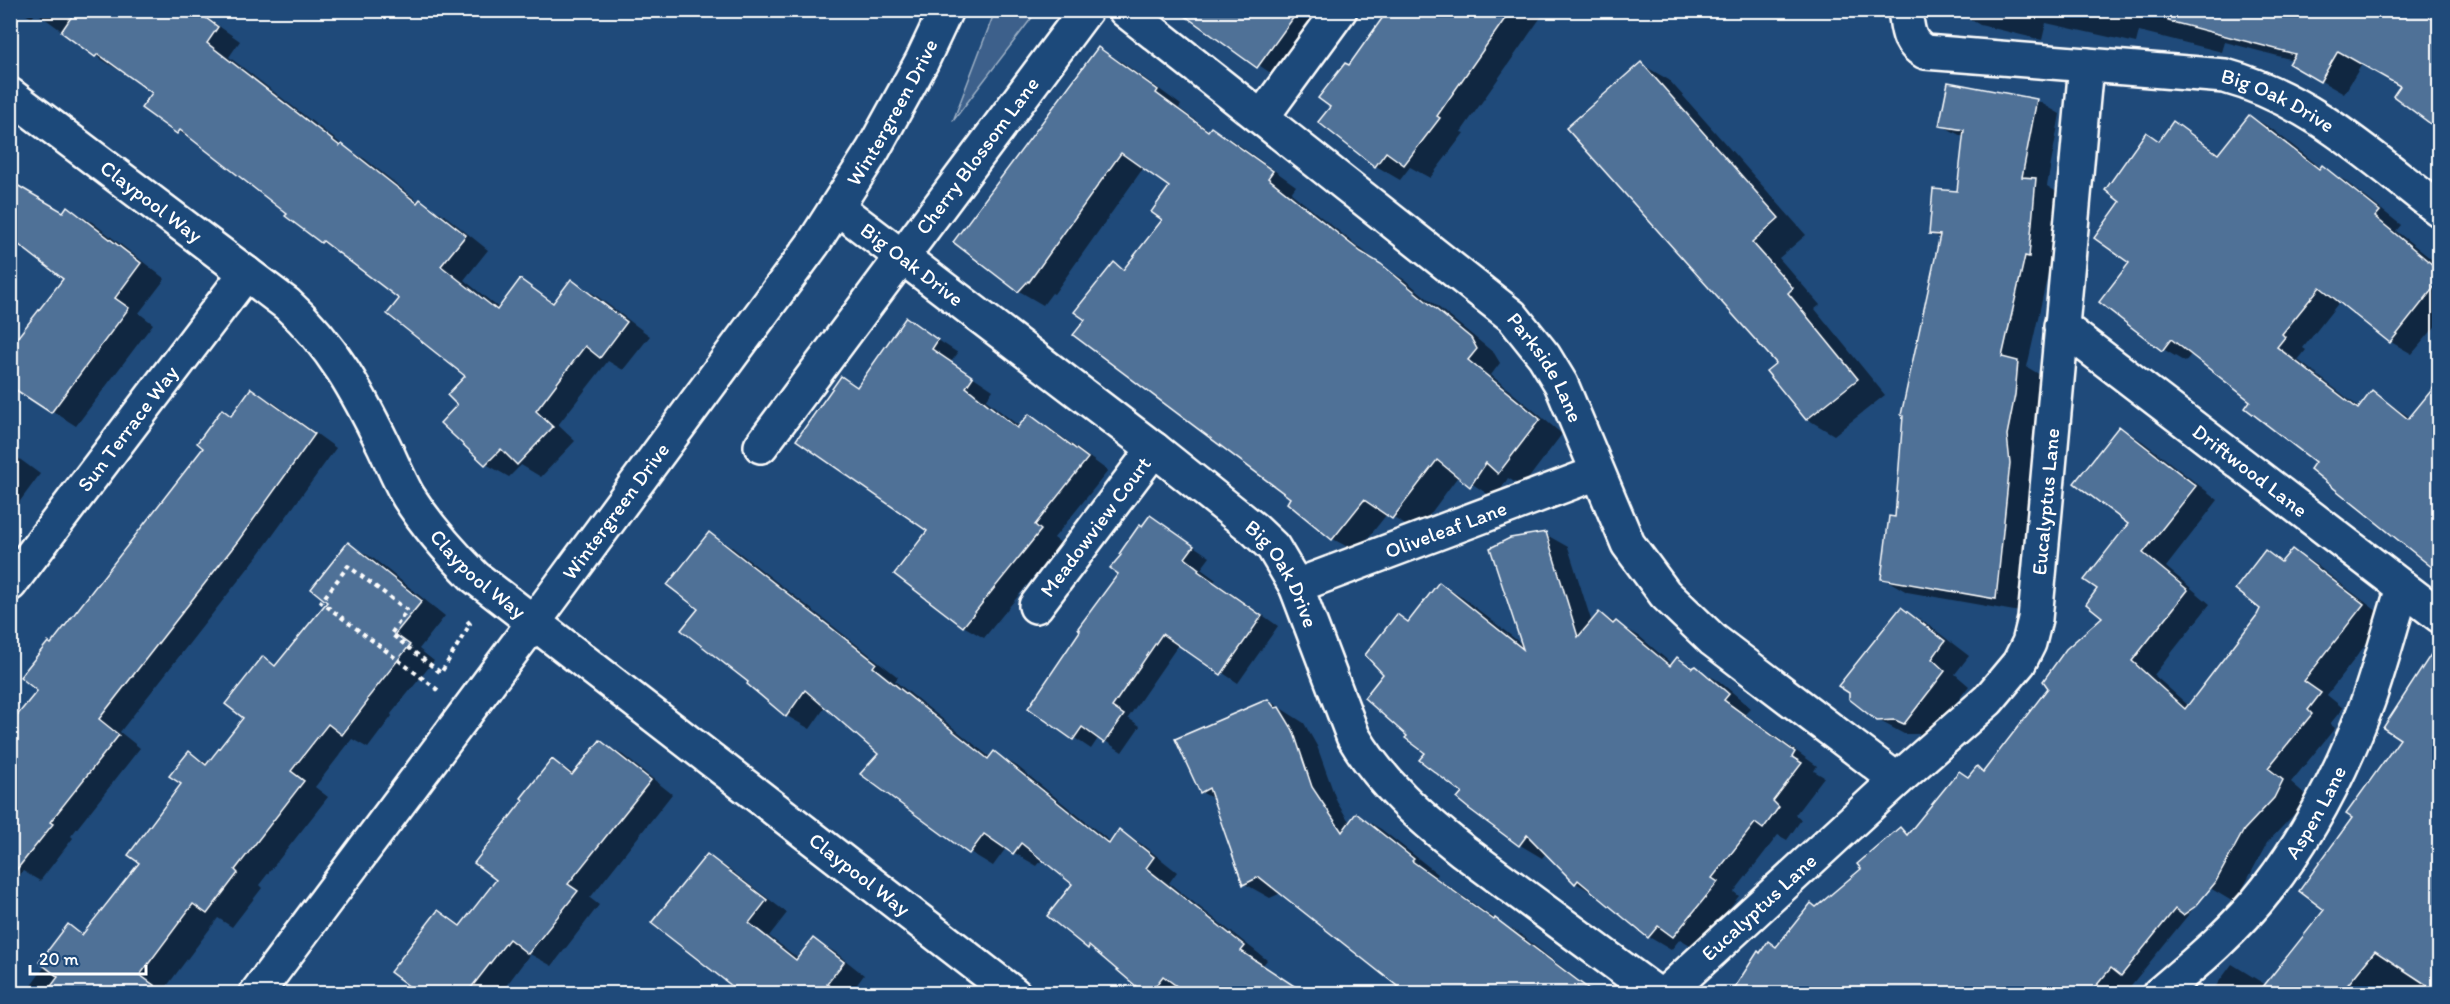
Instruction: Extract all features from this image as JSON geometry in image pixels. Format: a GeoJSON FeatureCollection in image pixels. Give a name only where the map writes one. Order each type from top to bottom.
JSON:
{"type":"FeatureCollection","features":[{"type":"Feature","properties":{"kind":"street","name":"Wintergreen Drive"},"geometry":{"type":"LineString","coordinates":[[256,993],[534,622],[838,208],[898,105],[946,10]]}},
{"type":"Feature","properties":{"kind":"street","name":"Cherry Blossom Lane"},"geometry":{"type":"LineString","coordinates":[[761,446],[1086,10]]}},
{"type":"Feature","properties":{"kind":"street","name":"Parkside Lane"},"geometry":{"type":"LineString","coordinates":[[1125,10],[1512,316],[1544,356],[1561,384],[1628,543],[1665,594],[1689,619],[1749,669],[1897,780]]}},
{"type":"Feature","properties":{"kind":"street"},"geometry":{"type":"LineString","coordinates":[[1262,117],[1340,10]]}},
{"type":"Feature","properties":{"kind":"street"},"geometry":{"type":"LineString","coordinates":[[1905,10],[1908,33],[1914,46],[1925,52],[2086,65]]}},
{"type":"Feature","properties":{"kind":"street","name":"Big Oak Drive"},"geometry":{"type":"LineString","coordinates":[[2086,65],[2225,76],[2273,92],[2325,122],[2439,210]]}},
{"type":"Feature","properties":{"kind":"street","name":"Eucalyptus Lane"},"geometry":{"type":"LineString","coordinates":[[1665,993],[1897,780],[1988,700],[2019,663],[2029,644],[2035,619],[2086,65]]}},
{"type":"Feature","properties":{"kind":"street","name":"Claypool Way"},"geometry":{"type":"LineString","coordinates":[[10,95],[287,304],[307,322],[327,346],[359,395],[406,493],[439,539],[475,577],[1014,993]]}},
{"type":"Feature","properties":{"kind":"street","name":"Big Oak Drive"},"geometry":{"type":"LineString","coordinates":[[838,208],[1154,449],[1254,529],[1274,548],[1296,586],[1353,736],[1366,759],[1386,783],[1453,843],[1657,993]]}},
{"type":"Feature","properties":{"kind":"street","name":"Sun Terrace Way"},"geometry":{"type":"LineString","coordinates":[[10,585],[246,273]]}},
{"type":"Feature","properties":{"kind":"street","name":"Driftwood Lane"},"geometry":{"type":"LineString","coordinates":[[2061,326],[2439,616]]}},
{"type":"Feature","properties":{"kind":"street","name":"Meadowview Court"},"geometry":{"type":"LineString","coordinates":[[1036,606],[1154,449]]}},
{"type":"Feature","properties":{"kind":"street","name":"Oliveleaf Lane"},"geometry":{"type":"LineString","coordinates":[[1296,586],[1597,473]]}},
{"type":"Feature","properties":{"kind":"street","name":"Aspen Lane"},"geometry":{"type":"LineString","coordinates":[[2159,993],[2214,948],[2244,917],[2268,888],[2297,844],[2352,740],[2368,699],[2403,588]]}},
{"type":"Feature","properties":{"kind":"path"},"geometry":{"type":"LineString","coordinates":[[463,615],[470,624],[441,673],[391,634],[407,610],[348,566],[321,603],[467,712]]}},
{"type":"Feature","properties":{"kind":"shaded area"},"geometry":{"type":"Polygon","coordinates":[[[995,11],[1037,11],[953,121],[995,11]]]}},
{"type":"Feature","properties":{"kind":"building"},"geometry":{"type":"Polygon","coordinates":[[[76,10],[195,10],[218,27],[207,43],[340,146],[342,144],[417,203],[420,199],[466,235],[441,266],[497,310],[520,279],[553,303],[571,279],[627,322],[600,358],[585,346],[536,411],[553,427],[517,465],[501,449],[485,465],[440,423],[457,405],[447,395],[465,376],[387,314],[399,299],[323,241],[321,243],[285,216],[287,214],[180,130],[177,134],[141,108],[152,93],[98,54],[95,57],[61,32],[76,10]]]}},
{"type":"Feature","properties":{"kind":"building"},"geometry":{"type":"Polygon","coordinates":[[[1177,10],[1299,10],[1257,68],[1177,10]]]}},
{"type":"Feature","properties":{"kind":"building"},"geometry":{"type":"Polygon","coordinates":[[[1388,10],[1511,10],[1437,116],[1440,118],[1404,165],[1386,152],[1375,167],[1318,122],[1330,107],[1318,98],[1345,63],[1349,65],[1388,10]]]}},
{"type":"Feature","properties":{"kind":"building"},"geometry":{"type":"Polygon","coordinates":[[[2169,10],[2439,10],[2439,130],[2393,96],[2400,86],[2338,51],[2320,82],[2289,64],[2295,54],[2168,21],[2169,10]]]}},
{"type":"Feature","properties":{"kind":"building"},"geometry":{"type":"Polygon","coordinates":[[[1098,47],[1158,90],[1156,93],[1208,131],[1211,127],[1273,171],[1268,178],[1361,252],[1381,264],[1471,338],[1477,349],[1468,360],[1540,419],[1498,474],[1486,463],[1470,487],[1437,460],[1392,519],[1364,500],[1332,540],[1287,503],[1290,498],[1073,335],[1085,320],[1074,312],[1114,262],[1123,270],[1162,220],[1151,212],[1169,187],[1121,153],[1029,282],[1018,292],[953,242],[1098,47]]]}},
{"type":"Feature","properties":{"kind":"building"},"geometry":{"type":"Polygon","coordinates":[[[1641,62],[1779,218],[1752,242],[1793,288],[1788,293],[1858,379],[1806,420],[1766,371],[1776,363],[1566,128],[1641,62]]]}},
{"type":"Feature","properties":{"kind":"building"},"geometry":{"type":"Polygon","coordinates":[[[1948,82],[2037,99],[2022,177],[2036,178],[2029,257],[2025,256],[2002,357],[2018,361],[2015,395],[2007,435],[2010,463],[1996,599],[1881,579],[1889,516],[1895,517],[1903,416],[1901,415],[1940,235],[1929,234],[1933,189],[1957,191],[1964,130],[1939,126],[1948,82]]]}},
{"type":"Feature","properties":{"kind":"building"},"geometry":{"type":"Polygon","coordinates":[[[2249,115],[2319,169],[2322,165],[2380,211],[2375,217],[2439,270],[2439,281],[2390,343],[2320,287],[2282,334],[2285,337],[2277,347],[2358,409],[2372,390],[2408,419],[2439,381],[2439,573],[2310,469],[2315,462],[2245,408],[2250,401],[2171,339],[2162,351],[2099,302],[2129,263],[2094,238],[2120,202],[2105,190],[2146,132],[2159,141],[2173,121],[2218,154],[2249,115]]]}},
{"type":"Feature","properties":{"kind":"building"},"geometry":{"type":"Polygon","coordinates":[[[10,181],[63,212],[67,206],[141,263],[115,298],[129,308],[51,413],[10,386],[10,347],[63,279],[10,238],[10,181]]]}},
{"type":"Feature","properties":{"kind":"building"},"geometry":{"type":"Polygon","coordinates":[[[906,317],[938,340],[932,349],[973,377],[966,387],[1017,428],[1029,414],[1088,458],[1035,525],[1041,530],[963,627],[894,574],[927,531],[796,440],[841,376],[857,387],[906,317]]]}},
{"type":"Feature","properties":{"kind":"building"},"geometry":{"type":"Polygon","coordinates":[[[251,388],[315,434],[238,541],[99,719],[119,735],[50,822],[53,824],[10,878],[10,724],[37,691],[20,677],[48,642],[51,644],[203,448],[197,443],[222,409],[231,416],[251,388]]]}},
{"type":"Feature","properties":{"kind":"building"},"geometry":{"type":"Polygon","coordinates":[[[2119,426],[2196,486],[2143,553],[2188,590],[2132,661],[2185,709],[2257,615],[2260,609],[2235,589],[2265,550],[2281,562],[2292,549],[2364,604],[2304,681],[2321,693],[2308,710],[2312,714],[2268,768],[2283,780],[2274,798],[2244,830],[2215,883],[2196,906],[2183,915],[2175,909],[2121,976],[2111,968],[2090,993],[1731,993],[1758,951],[1760,953],[1768,941],[1776,947],[1811,903],[1816,907],[1861,869],[1857,864],[1900,827],[1907,835],[1959,771],[1968,777],[1977,766],[1983,772],[2048,688],[2043,681],[2066,649],[2102,617],[2086,604],[2097,589],[2084,580],[2128,524],[2074,483],[2119,426]]]}},
{"type":"Feature","properties":{"kind":"building"},"geometry":{"type":"Polygon","coordinates":[[[1150,515],[1194,546],[1185,558],[1199,569],[1198,571],[1262,616],[1221,675],[1162,634],[1112,707],[1124,715],[1104,743],[1082,727],[1073,740],[1028,708],[1080,631],[1078,628],[1118,574],[1110,568],[1140,524],[1142,526],[1150,515]]]}},
{"type":"Feature","properties":{"kind":"building"},"geometry":{"type":"Polygon","coordinates":[[[709,532],[876,663],[873,667],[988,759],[994,751],[1109,844],[1119,829],[1154,857],[1146,868],[1245,946],[1241,951],[1305,993],[1186,993],[1163,976],[1150,993],[1144,993],[1089,946],[1088,949],[1047,916],[1072,884],[1021,843],[1013,854],[984,834],[969,854],[860,774],[878,754],[805,690],[786,717],[747,684],[748,682],[681,630],[698,609],[667,585],[709,532]]]}},
{"type":"Feature","properties":{"kind":"building"},"geometry":{"type":"Polygon","coordinates":[[[1546,532],[1578,637],[1599,612],[1613,624],[1616,621],[1670,666],[1677,657],[1692,668],[1696,666],[1729,694],[1724,700],[1795,752],[1792,757],[1802,763],[1773,801],[1779,807],[1763,829],[1755,823],[1712,878],[1718,882],[1673,937],[1658,926],[1648,938],[1578,880],[1575,884],[1527,835],[1519,846],[1468,808],[1457,799],[1462,793],[1419,760],[1425,753],[1405,738],[1407,736],[1364,698],[1383,674],[1365,655],[1397,614],[1408,622],[1439,582],[1523,649],[1490,548],[1510,538],[1546,532]]]}},
{"type":"Feature","properties":{"kind":"building"},"geometry":{"type":"Polygon","coordinates":[[[348,542],[422,601],[395,634],[410,645],[342,735],[328,724],[291,771],[304,781],[235,870],[238,873],[207,914],[193,904],[140,975],[165,993],[46,993],[58,977],[39,962],[68,924],[82,935],[139,863],[128,855],[181,784],[169,776],[189,751],[206,765],[243,718],[225,704],[263,656],[275,666],[327,602],[311,589],[348,542]]]}},
{"type":"Feature","properties":{"kind":"building"},"geometry":{"type":"Polygon","coordinates":[[[1901,607],[1945,641],[1932,659],[1945,671],[1904,724],[1895,720],[1877,721],[1849,699],[1849,693],[1838,686],[1901,607]]]}},
{"type":"Feature","properties":{"kind":"building"},"geometry":{"type":"Polygon","coordinates":[[[2439,642],[2439,993],[2375,951],[2341,993],[2258,993],[2324,910],[2299,891],[2352,818],[2346,814],[2400,739],[2383,728],[2439,642]]]}},
{"type":"Feature","properties":{"kind":"building"},"geometry":{"type":"Polygon","coordinates":[[[1268,699],[1275,708],[1279,707],[1293,730],[1312,787],[1342,832],[1356,813],[1414,859],[1412,861],[1494,920],[1495,918],[1594,993],[1406,993],[1259,877],[1243,885],[1209,788],[1200,793],[1175,739],[1268,699]]]}},
{"type":"Feature","properties":{"kind":"building"},"geometry":{"type":"Polygon","coordinates":[[[600,740],[651,780],[568,884],[578,891],[528,954],[509,939],[467,993],[418,993],[390,972],[438,910],[460,926],[496,880],[474,863],[552,759],[572,775],[600,740]]]}},
{"type":"Feature","properties":{"kind":"building"},"geometry":{"type":"Polygon","coordinates":[[[707,854],[767,900],[749,923],[796,960],[813,938],[844,962],[827,984],[839,993],[741,993],[651,923],[707,854]]]}}]}
